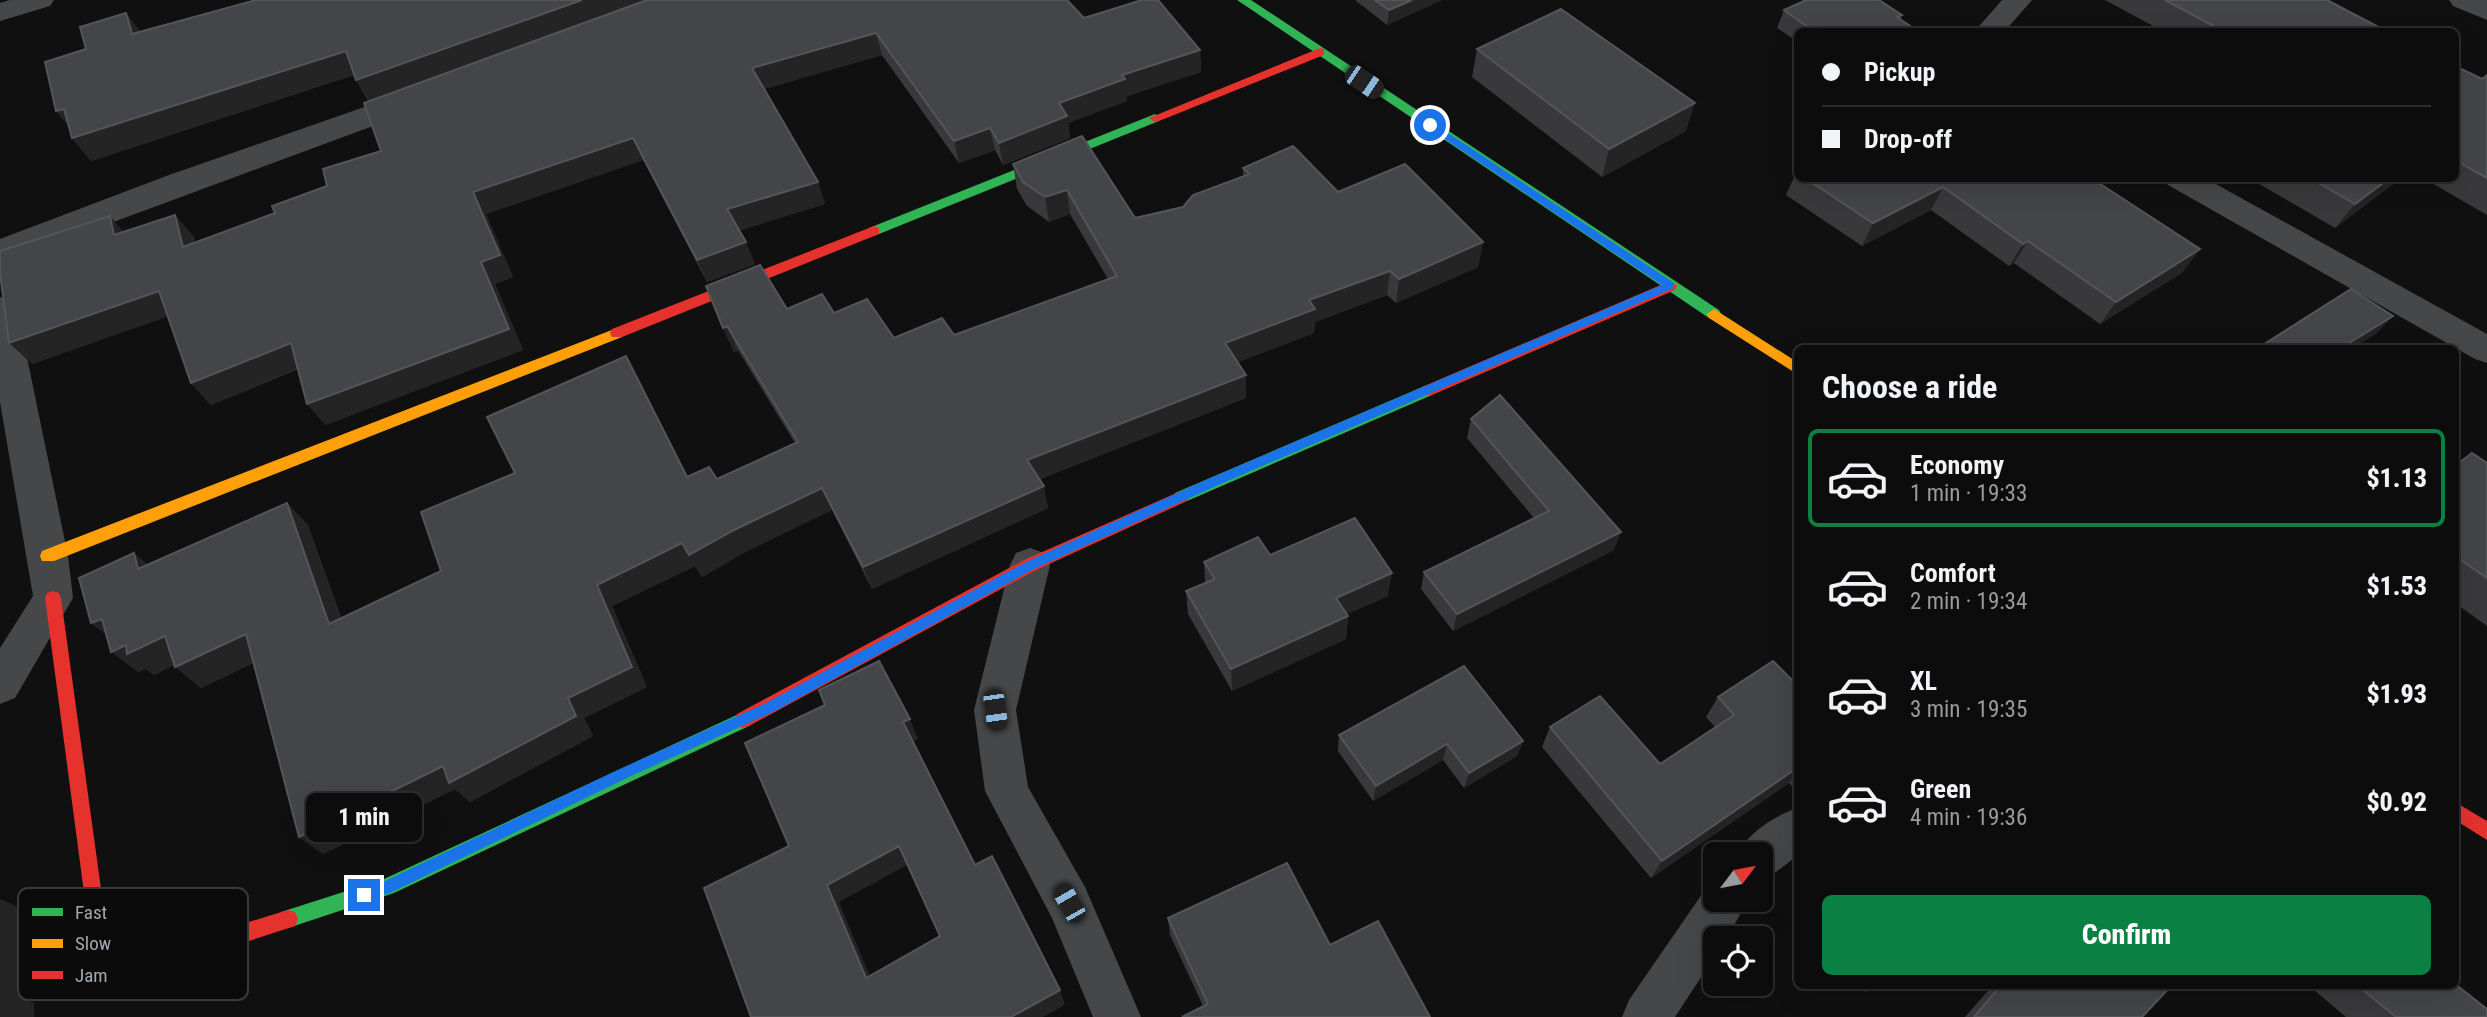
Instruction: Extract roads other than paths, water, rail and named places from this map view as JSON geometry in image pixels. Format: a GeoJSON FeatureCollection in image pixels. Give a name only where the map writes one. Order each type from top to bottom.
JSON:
{"type":"FeatureCollection","features":[{"type":"Feature","properties":{"kind":"street"},"geometry":{"type":"LineString","coordinates":[[0,12],[40,0]]}},
{"type":"Feature","properties":{"kind":"street"},"geometry":{"type":"LineString","coordinates":[[1242,0],[1794,367]]}},
{"type":"Feature","properties":{"kind":"street"},"geometry":{"type":"LineString","coordinates":[[1992,28],[2018,0]]}},
{"type":"Feature","properties":{"kind":"street"},"geometry":{"type":"LineString","coordinates":[[2463,0],[2487,11]]}},
{"type":"Feature","properties":{"kind":"street"},"geometry":{"type":"LineString","coordinates":[[48,556],[786,267],[1321,52]]}},
{"type":"Feature","properties":{"kind":"street"},"geometry":{"type":"LineString","coordinates":[[0,252],[180,183],[442,89]]}},
{"type":"Feature","properties":{"kind":"street"},"geometry":{"type":"LineString","coordinates":[[2186,182],[2487,350]]}},
{"type":"Feature","properties":{"kind":"street"},"geometry":{"type":"LineString","coordinates":[[248,932],[387,887],[627,772],[769,708],[1030,565],[1212,483],[1670,286]]}},
{"type":"Feature","properties":{"kind":"street"},"geometry":{"type":"LineString","coordinates":[[0,309],[48,556],[91,888]]}},
{"type":"Feature","properties":{"kind":"street"},"geometry":{"type":"LineString","coordinates":[[1030,565],[995,710],[1007,791],[1069,903],[1117,1017]]}},
{"type":"Feature","properties":{"kind":"street"},"geometry":{"type":"LineString","coordinates":[[0,685],[53,598]]}},
{"type":"Feature","properties":{"kind":"street"},"geometry":{"type":"LineString","coordinates":[[2459,813],[2487,831]]}},
{"type":"Feature","properties":{"kind":"street"},"geometry":{"type":"LineString","coordinates":[[1773,847],[1794,831]]}},
{"type":"Feature","properties":{"kind":"street"},"geometry":{"type":"LineString","coordinates":[[1646,1017],[1717,912]]}}]}
